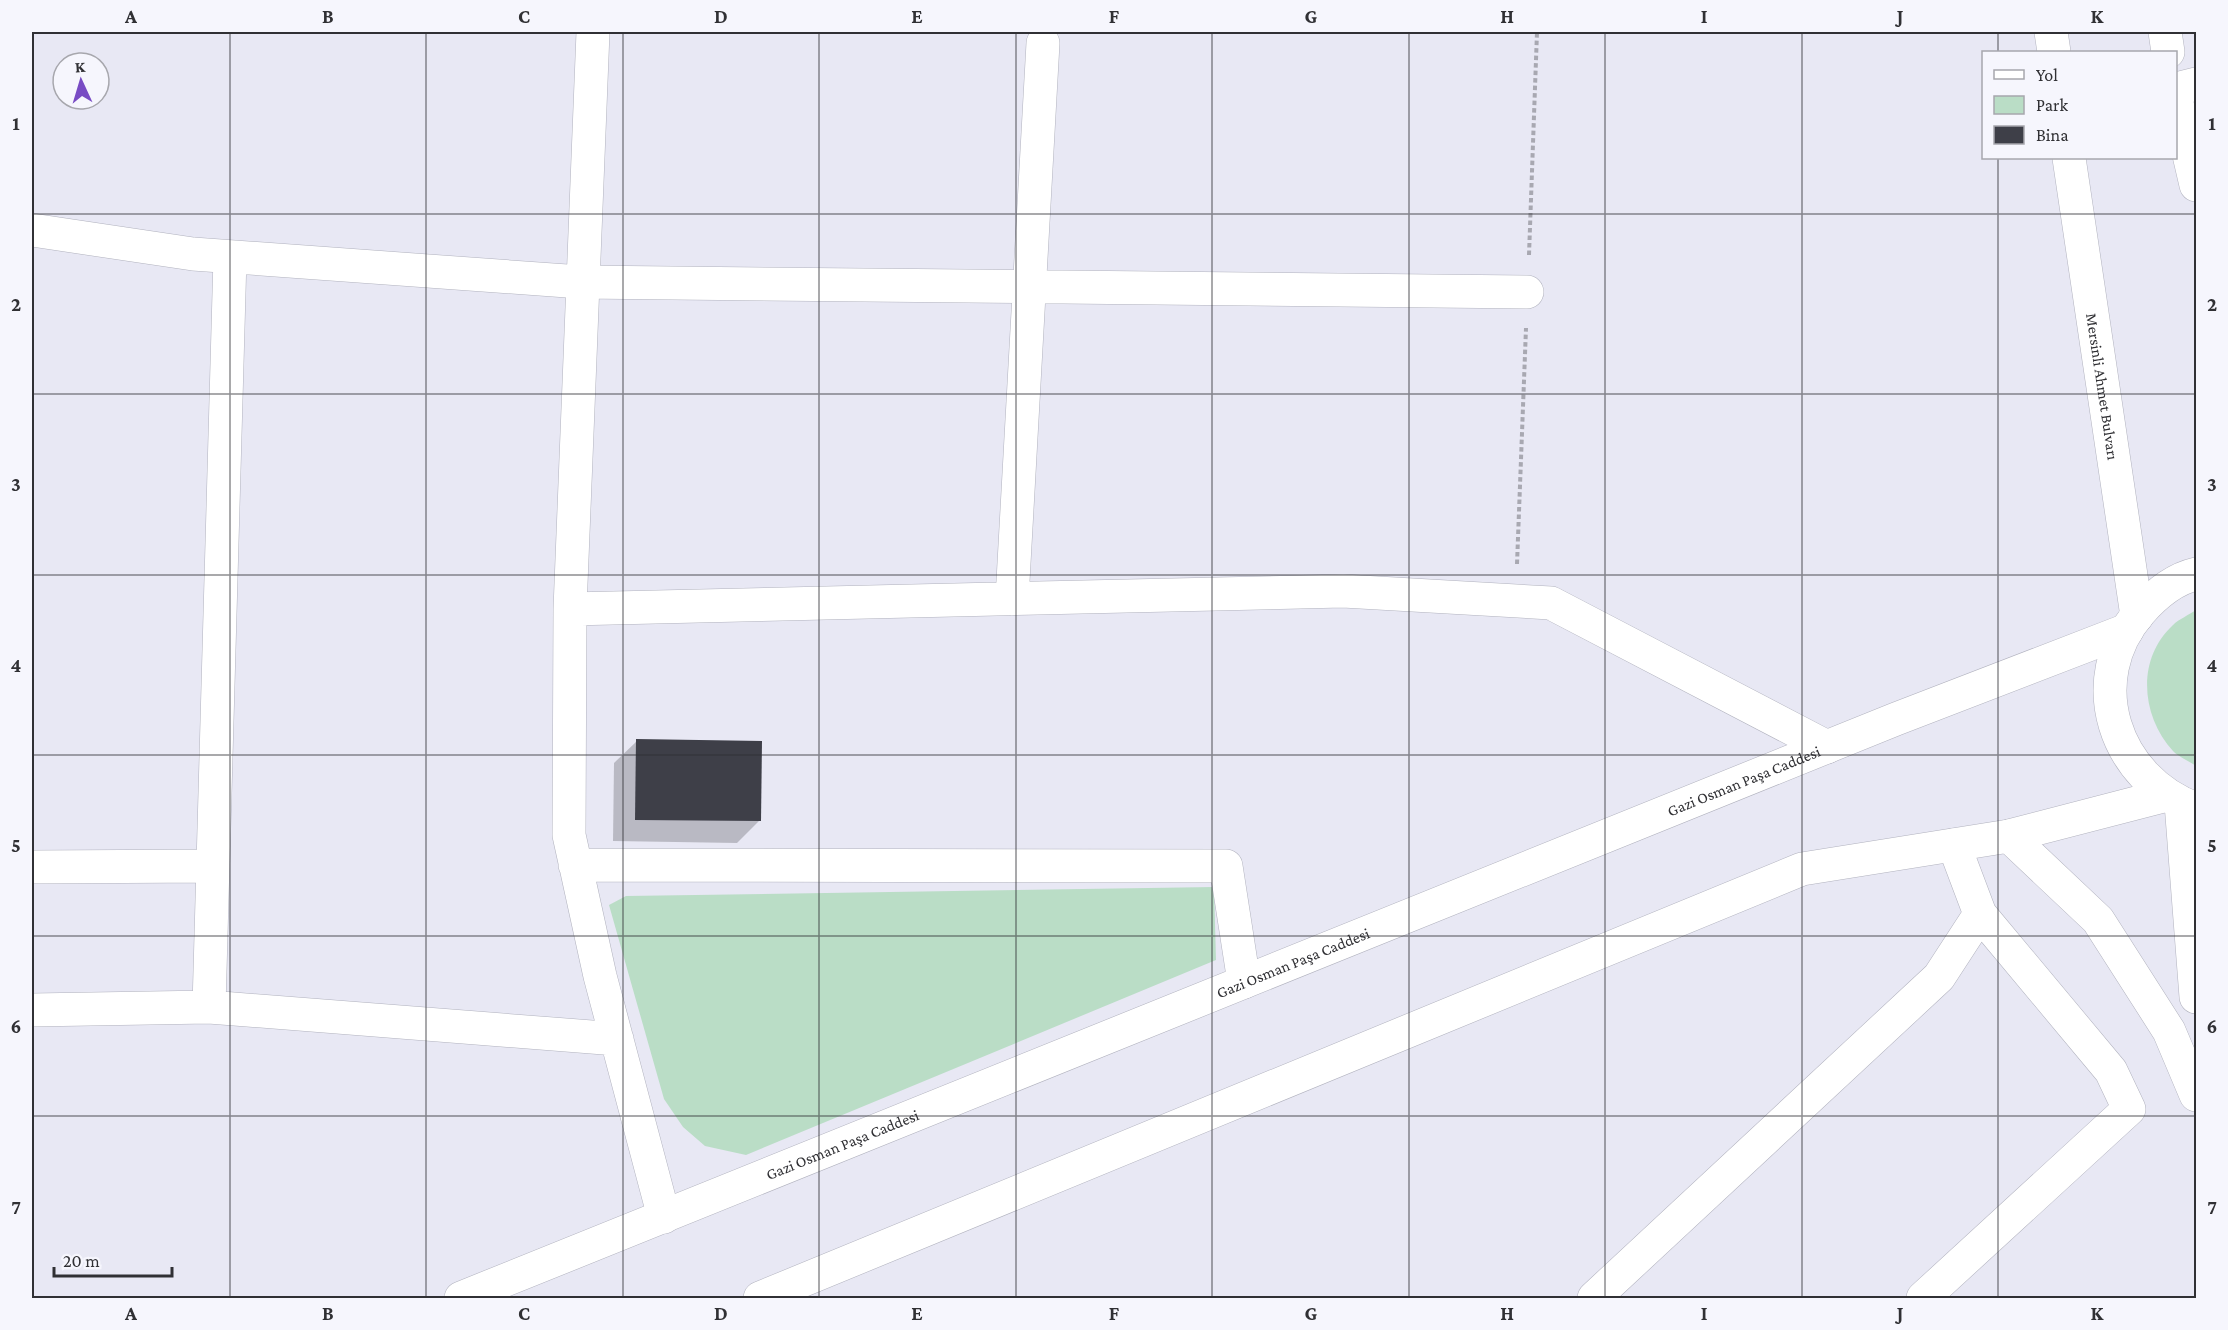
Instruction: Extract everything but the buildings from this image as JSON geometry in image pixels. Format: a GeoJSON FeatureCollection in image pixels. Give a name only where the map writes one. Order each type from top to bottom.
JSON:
{"type":"FeatureCollection","features":[{"type":"Feature","properties":{"kind":"street"},"geometry":{"type":"LineString","coordinates":[[593,32],[581,282],[570,609],[569,835],[617,1040],[663,1217]]}},
{"type":"Feature","properties":{"kind":"street"},"geometry":{"type":"LineString","coordinates":[[2050,32],[2054,51]]}},
{"type":"Feature","properties":{"kind":"street"},"geometry":{"type":"LineString","coordinates":[[2165,32],[2168,51]]}},
{"type":"Feature","properties":{"kind":"street"},"geometry":{"type":"LineString","coordinates":[[1012,599],[1043,43]]}},
{"type":"Feature","properties":{"kind":"street"},"geometry":{"type":"LineString","coordinates":[[2177,88],[2196,84]]}},
{"type":"Feature","properties":{"kind":"street"},"geometry":{"type":"LineString","coordinates":[[2177,107],[2196,185]]}},
{"type":"Feature","properties":{"kind":"street","name":"Mersinli Ahmet Bulvarı"},"geometry":{"type":"LineString","coordinates":[[2069,159],[2132,623]]}},
{"type":"Feature","properties":{"kind":"street"},"geometry":{"type":"LineString","coordinates":[[32,230],[192,254],[581,282],[1527,292]]}},
{"type":"Feature","properties":{"kind":"street"},"geometry":{"type":"LineString","coordinates":[[209,1007],[230,257]]}},
{"type":"Feature","properties":{"kind":"street"},"geometry":{"type":"LineString","coordinates":[[2182,802],[2143,777],[2120,743],[2110,703],[2112,662],[2132,623],[2154,596],[2188,576],[2196,574]]}},
{"type":"Feature","properties":{"kind":"street"},"geometry":{"type":"LineString","coordinates":[[570,609],[1343,591],[1551,603],[1827,747]]}},
{"type":"Feature","properties":{"kind":"street","name":"Gazi Osman Paşa Caddesi"},"geometry":{"type":"LineString","coordinates":[[461,1299],[2132,623]]}},
{"type":"Feature","properties":{"kind":"street"},"geometry":{"type":"LineString","coordinates":[[759,1299],[1802,869],[2009,836],[2182,802]]}},
{"type":"Feature","properties":{"kind":"street"},"geometry":{"type":"LineString","coordinates":[[2182,802],[2196,997]]}},
{"type":"Feature","properties":{"kind":"street"},"geometry":{"type":"LineString","coordinates":[[2009,836],[2098,920],[2169,1031],[2196,1095]]}},
{"type":"Feature","properties":{"kind":"street"},"geometry":{"type":"LineString","coordinates":[[1923,1299],[2129,1109],[2111,1071],[1980,914],[1954,845]]}},
{"type":"Feature","properties":{"kind":"street"},"geometry":{"type":"LineString","coordinates":[[575,865],[1226,866],[1245,982]]}},
{"type":"Feature","properties":{"kind":"street"},"geometry":{"type":"LineString","coordinates":[[32,867],[213,866]]}},
{"type":"Feature","properties":{"kind":"street"},"geometry":{"type":"LineString","coordinates":[[1594,1299],[1939,976],[1980,914]]}},
{"type":"Feature","properties":{"kind":"street"},"geometry":{"type":"LineString","coordinates":[[32,1010],[209,1007],[617,1040]]}},
{"type":"Feature","properties":{"kind":"green space"},"geometry":{"type":"Polygon","coordinates":[[[2196,610],[2196,766],[2175,753],[2162,737],[2149,705],[2147,688],[2148,671],[2161,639],[2175,623],[2196,610]]]}},
{"type":"Feature","properties":{"kind":"green space"},"geometry":{"type":"Polygon","coordinates":[[[1214,887],[1216,960],[746,1155],[705,1146],[683,1127],[664,1099],[609,905],[626,896],[1214,887]]]}}]}
